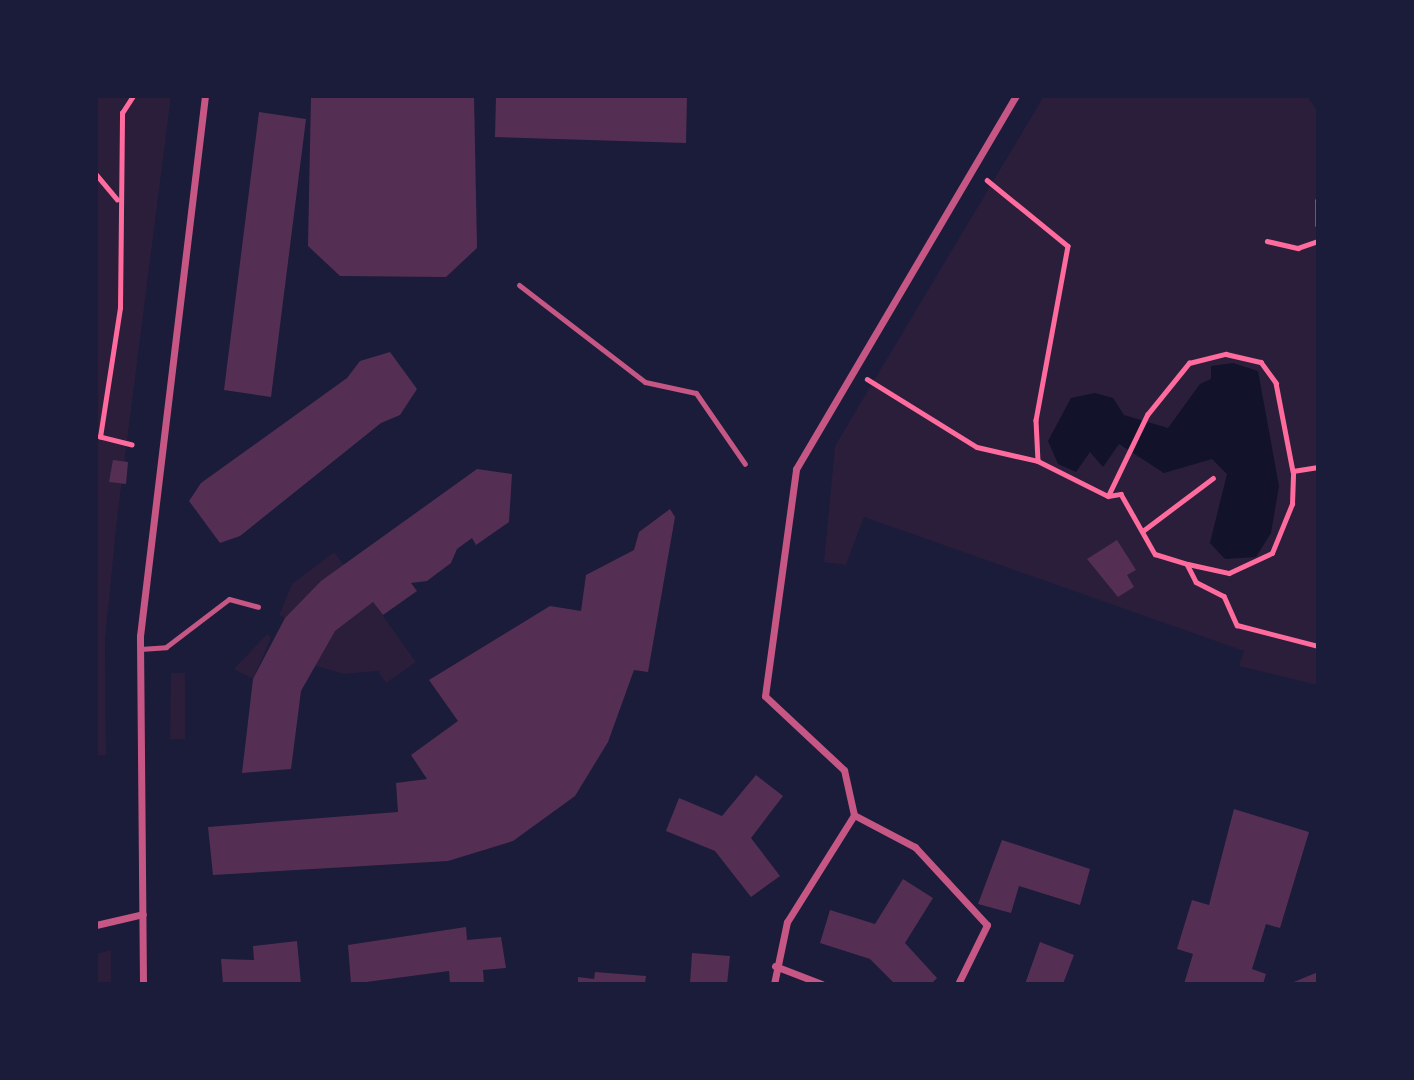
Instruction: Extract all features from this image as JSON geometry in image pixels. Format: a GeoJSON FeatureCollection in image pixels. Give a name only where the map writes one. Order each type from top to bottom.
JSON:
{"type":"FeatureCollection","features":[{"type":"Feature","properties":{"kind":"street"},"geometry":{"type":"LineString","coordinates":[[143,984],[140,649],[205,96]]}},
{"type":"Feature","properties":{"kind":"street"},"geometry":{"type":"LineString","coordinates":[[774,984],[775,966],[787,922],[854,815],[844,770],[765,696],[796,469],[1016,96]]}},
{"type":"Feature","properties":{"kind":"street"},"geometry":{"type":"LineString","coordinates":[[854,815],[915,847],[987,925],[958,984]]}},
{"type":"Feature","properties":{"kind":"street"},"geometry":{"type":"LineString","coordinates":[[96,925],[143,914]]}},
{"type":"Feature","properties":{"kind":"street"},"geometry":{"type":"LineString","coordinates":[[775,966],[822,984]]}},
{"type":"Feature","properties":{"kind":"lane"},"geometry":{"type":"LineString","coordinates":[[519,285],[645,382],[696,393],[744,464]]}},
{"type":"Feature","properties":{"kind":"lane"},"geometry":{"type":"LineString","coordinates":[[140,649],[166,646],[229,599],[258,607]]}},
{"type":"Feature","properties":{"kind":"path"},"geometry":{"type":"LineString","coordinates":[[132,444],[100,437],[120,308],[117,200],[122,113],[133,96]]}},
{"type":"Feature","properties":{"kind":"path"},"geometry":{"type":"LineString","coordinates":[[96,174],[117,200]]}},
{"type":"Feature","properties":{"kind":"path"},"geometry":{"type":"LineString","coordinates":[[987,180],[1068,246],[1036,420],[1038,461]]}},
{"type":"Feature","properties":{"kind":"path"},"geometry":{"type":"LineString","coordinates":[[1318,200],[1318,225]]}},
{"type":"Feature","properties":{"kind":"path"},"geometry":{"type":"LineString","coordinates":[[1267,241],[1298,248],[1318,241]]}},
{"type":"Feature","properties":{"kind":"path"},"geometry":{"type":"LineString","coordinates":[[864,377],[977,447],[1038,461],[1108,496],[1121,494],[1144,530],[1155,554],[1229,573],[1272,553],[1292,504],[1293,471],[1276,383],[1261,362],[1244,356],[1189,363],[1143,422],[1108,496]]}},
{"type":"Feature","properties":{"kind":"path"},"geometry":{"type":"LineString","coordinates":[[1293,471],[1318,467]]}},
{"type":"Feature","properties":{"kind":"path"},"geometry":{"type":"LineString","coordinates":[[1144,530],[1213,478]]}},
{"type":"Feature","properties":{"kind":"path"},"geometry":{"type":"LineString","coordinates":[[1187,564],[1196,582],[1224,596],[1237,625],[1318,646]]}},
{"type":"Feature","properties":{"kind":"shaded area"},"geometry":{"type":"Polygon","coordinates":[[[96,96],[171,96],[117,519],[105,640],[106,755],[96,755],[96,96]]]}},
{"type":"Feature","properties":{"kind":"shaded area"},"geometry":{"type":"Polygon","coordinates":[[[1044,96],[1307,96],[1318,112],[1318,685],[1239,666],[1244,651],[864,517],[846,565],[824,562],[835,446],[1044,96]]]}},
{"type":"Feature","properties":{"kind":"shaded area"},"geometry":{"type":"Polygon","coordinates":[[[1233,363],[1258,371],[1279,486],[1271,533],[1256,557],[1225,559],[1210,543],[1227,474],[1212,459],[1164,473],[1119,444],[1103,467],[1090,452],[1076,472],[1058,464],[1048,441],[1071,398],[1095,393],[1113,398],[1124,415],[1168,428],[1200,384],[1211,379],[1211,366],[1233,363]]]}},
{"type":"Feature","properties":{"kind":"shaded area"},"geometry":{"type":"Polygon","coordinates":[[[334,552],[344,565],[285,618],[279,615],[292,584],[334,552]]]}},
{"type":"Feature","properties":{"kind":"shaded area"},"geometry":{"type":"Polygon","coordinates":[[[373,602],[416,662],[386,683],[378,671],[344,674],[313,665],[335,631],[373,602]]]}},
{"type":"Feature","properties":{"kind":"shaded area"},"geometry":{"type":"Polygon","coordinates":[[[267,634],[271,638],[253,679],[234,669],[267,634]]]}},
{"type":"Feature","properties":{"kind":"shaded area"},"geometry":{"type":"Polygon","coordinates":[[[171,673],[185,673],[185,739],[170,739],[171,673]]]}},
{"type":"Feature","properties":{"kind":"shaded area"},"geometry":{"type":"Polygon","coordinates":[[[111,950],[111,984],[96,984],[96,954],[111,950]]]}},
{"type":"Feature","properties":{"kind":"building"},"geometry":{"type":"Polygon","coordinates":[[[311,96],[474,96],[477,248],[446,277],[340,276],[308,246],[311,96]]]}},
{"type":"Feature","properties":{"kind":"building"},"geometry":{"type":"Polygon","coordinates":[[[496,96],[687,96],[686,143],[495,137],[496,96]]]}},
{"type":"Feature","properties":{"kind":"building"},"geometry":{"type":"Polygon","coordinates":[[[259,112],[306,119],[271,397],[224,390],[259,112]]]}},
{"type":"Feature","properties":{"kind":"building"},"geometry":{"type":"Polygon","coordinates":[[[390,352],[417,389],[400,415],[381,423],[240,536],[220,543],[189,501],[201,483],[347,378],[360,361],[390,352]]]}},
{"type":"Feature","properties":{"kind":"building"},"geometry":{"type":"Polygon","coordinates":[[[113,460],[128,462],[126,484],[109,482],[113,460]]]}},
{"type":"Feature","properties":{"kind":"building"},"geometry":{"type":"Polygon","coordinates":[[[477,469],[512,474],[509,522],[476,545],[472,538],[457,549],[451,563],[427,581],[411,583],[417,591],[383,615],[373,602],[335,631],[301,691],[291,769],[242,773],[253,679],[285,618],[321,581],[477,469]]]}},
{"type":"Feature","properties":{"kind":"building"},"geometry":{"type":"Polygon","coordinates":[[[670,509],[675,517],[648,672],[634,670],[608,742],[575,796],[513,841],[448,861],[213,875],[208,827],[398,812],[396,783],[427,779],[411,755],[458,721],[429,680],[550,606],[581,611],[586,575],[634,550],[639,532],[670,509]]]}},
{"type":"Feature","properties":{"kind":"building"},"geometry":{"type":"Polygon","coordinates":[[[1117,540],[1136,570],[1127,575],[1134,587],[1118,597],[1087,559],[1117,540]]]}},
{"type":"Feature","properties":{"kind":"building"},"geometry":{"type":"Polygon","coordinates":[[[756,775],[783,796],[751,838],[780,876],[751,897],[715,851],[666,831],[679,798],[722,816],[756,775]]]}},
{"type":"Feature","properties":{"kind":"building"},"geometry":{"type":"Polygon","coordinates":[[[1234,809],[1309,832],[1280,928],[1266,924],[1252,969],[1266,974],[1263,984],[1184,984],[1193,954],[1177,949],[1192,900],[1209,905],[1234,809]]]}},
{"type":"Feature","properties":{"kind":"building"},"geometry":{"type":"Polygon","coordinates":[[[1002,840],[1090,869],[1080,905],[1019,886],[1011,913],[978,904],[1002,840]]]}},
{"type":"Feature","properties":{"kind":"building"},"geometry":{"type":"Polygon","coordinates":[[[903,879],[933,898],[905,943],[937,978],[931,984],[895,984],[870,959],[820,943],[830,910],[875,924],[903,879]]]}},
{"type":"Feature","properties":{"kind":"building"},"geometry":{"type":"Polygon","coordinates":[[[466,927],[467,940],[501,937],[506,968],[483,970],[484,984],[450,984],[449,971],[351,984],[348,945],[466,927]]]}},
{"type":"Feature","properties":{"kind":"building"},"geometry":{"type":"Polygon","coordinates":[[[297,941],[301,984],[223,984],[221,959],[254,960],[253,946],[297,941]]]}},
{"type":"Feature","properties":{"kind":"building"},"geometry":{"type":"Polygon","coordinates":[[[1040,942],[1074,955],[1063,984],[1025,984],[1040,942]]]}},
{"type":"Feature","properties":{"kind":"building"},"geometry":{"type":"Polygon","coordinates":[[[692,953],[730,956],[727,984],[690,984],[692,953]]]}},
{"type":"Feature","properties":{"kind":"building"},"geometry":{"type":"Polygon","coordinates":[[[595,972],[646,976],[645,984],[578,984],[578,977],[594,979],[595,972]]]}},
{"type":"Feature","properties":{"kind":"building"},"geometry":{"type":"Polygon","coordinates":[[[1318,972],[1318,984],[1289,984],[1318,972]]]}}]}
